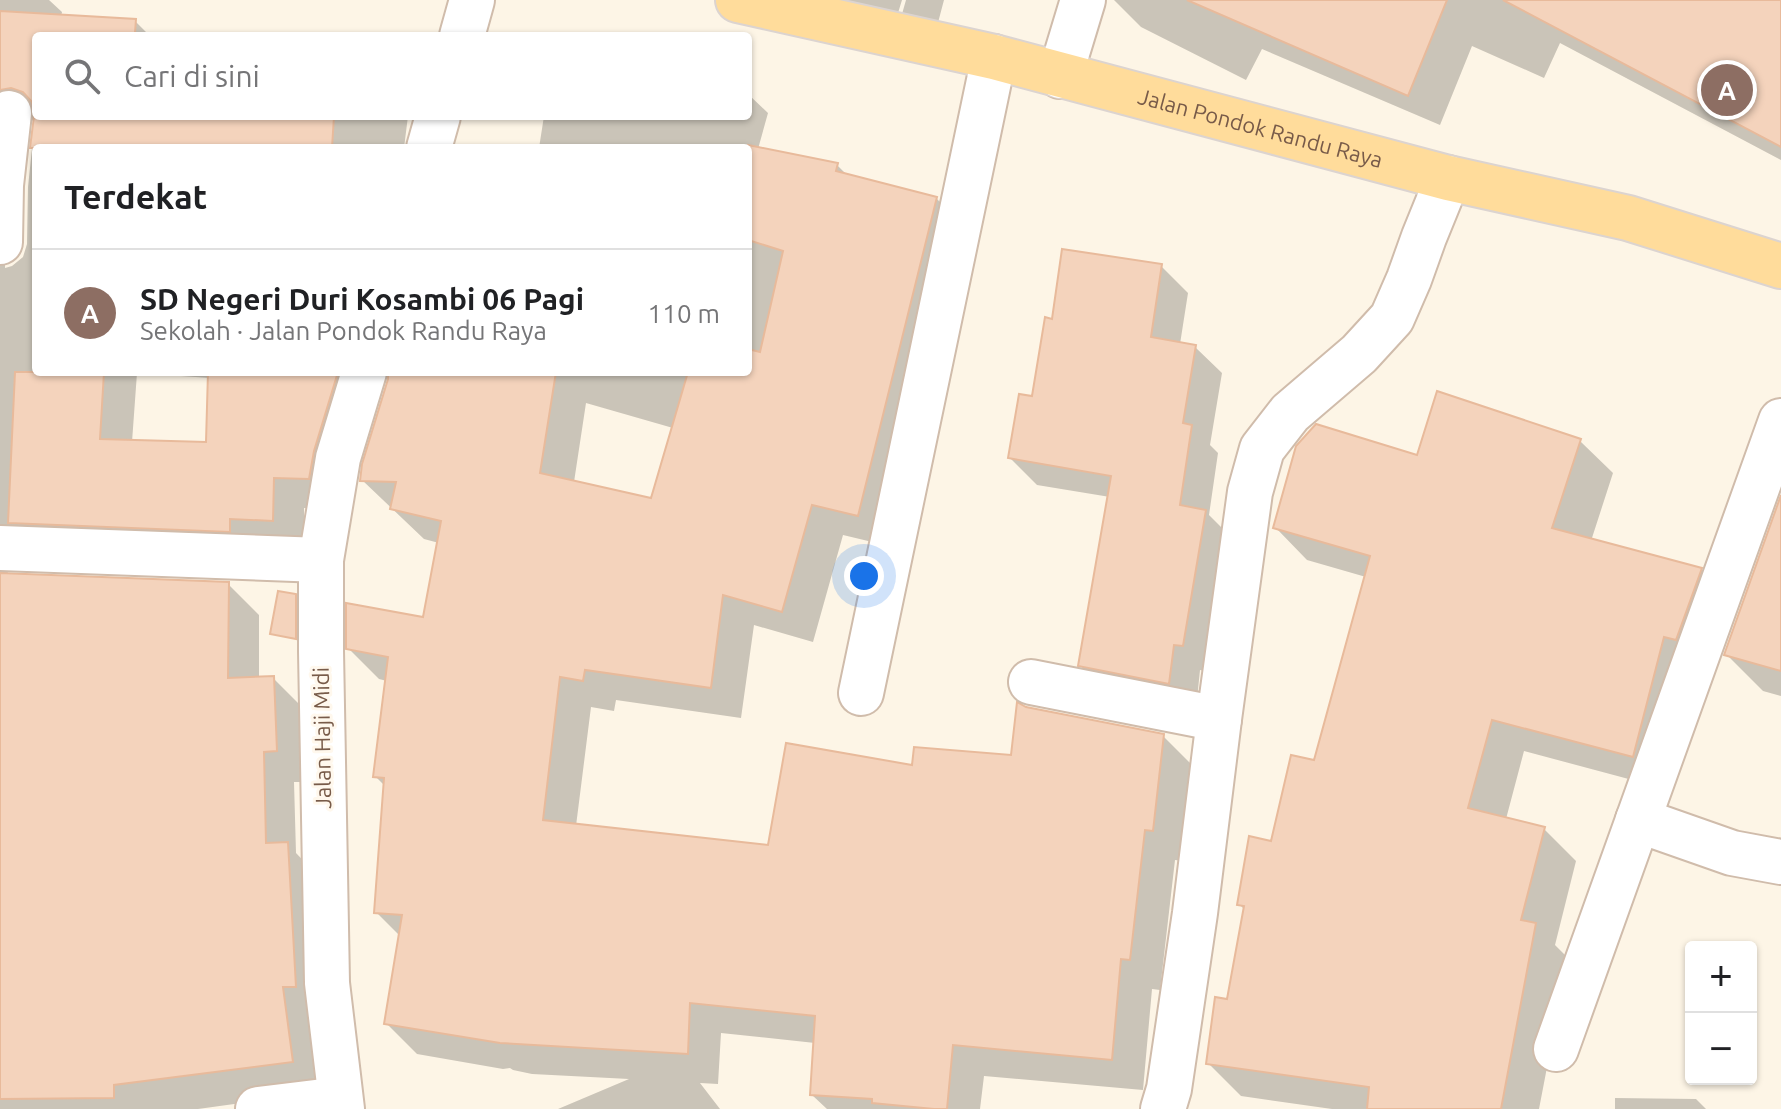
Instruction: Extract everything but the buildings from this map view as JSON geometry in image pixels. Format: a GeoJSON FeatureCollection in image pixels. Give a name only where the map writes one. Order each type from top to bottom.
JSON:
{"type":"FeatureCollection","features":[{"type":"Feature","properties":{"kind":"main road","name":"Jalan Pondok Randu Raya"},"geometry":{"type":"LineString","coordinates":[[738,0],[994,57],[1448,178],[1628,218],[1781,266]]}},
{"type":"Feature","properties":{"kind":"street"},"geometry":{"type":"LineString","coordinates":[[463,32],[472,0]]}},
{"type":"Feature","properties":{"kind":"street"},"geometry":{"type":"LineString","coordinates":[[1060,76],[1083,0]]}},
{"type":"Feature","properties":{"kind":"street"},"geometry":{"type":"LineString","coordinates":[[861,693],[994,57]]}},
{"type":"Feature","properties":{"kind":"street"},"geometry":{"type":"LineString","coordinates":[[0,242],[1,185],[9,113]]}},
{"type":"Feature","properties":{"kind":"street"},"geometry":{"type":"LineString","coordinates":[[430,144],[437,120]]}},
{"type":"Feature","properties":{"kind":"street"},"geometry":{"type":"LineString","coordinates":[[1163,1109],[1169,1089],[1195,913],[1250,492],[1262,449],[1290,413],[1359,354],[1392,318],[1448,178]]}},
{"type":"Feature","properties":{"kind":"street","name":"Jalan Haji Midi"},"geometry":{"type":"LineString","coordinates":[[341,1104],[327,983],[321,560],[338,458],[363,376]]}},
{"type":"Feature","properties":{"kind":"street"},"geometry":{"type":"LineString","coordinates":[[1556,1049],[1781,421]]}},
{"type":"Feature","properties":{"kind":"street"},"geometry":{"type":"LineString","coordinates":[[0,548],[321,560]]}},
{"type":"Feature","properties":{"kind":"street"},"geometry":{"type":"LineString","coordinates":[[1031,682],[1219,719]]}},
{"type":"Feature","properties":{"kind":"street"},"geometry":{"type":"LineString","coordinates":[[1638,820],[1732,853],[1781,862]]}},
{"type":"Feature","properties":{"kind":"street"},"geometry":{"type":"LineString","coordinates":[[258,1109],[341,1104]]}},
{"type":"Feature","properties":{"kind":"place","name":"SD Negeri Duri Kosambi 06 Pagi"},"geometry":{"type":"Point","coordinates":[1727,90]}}]}
